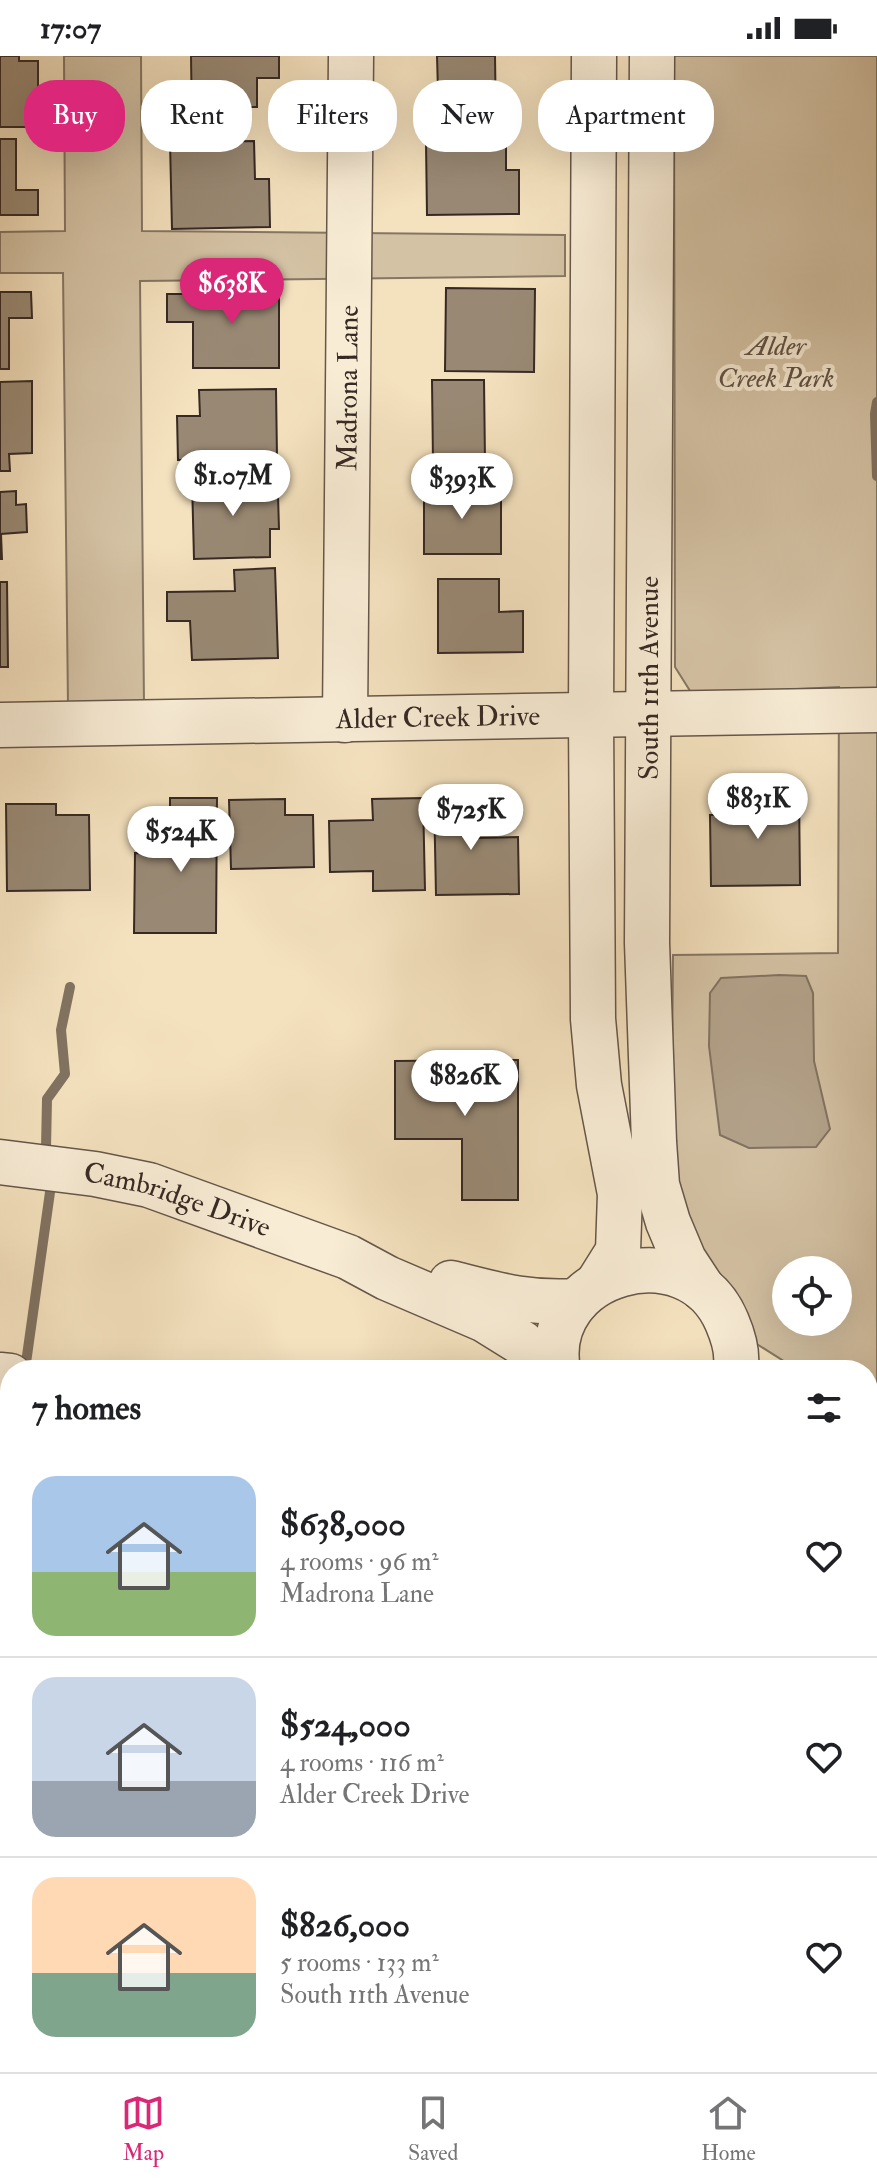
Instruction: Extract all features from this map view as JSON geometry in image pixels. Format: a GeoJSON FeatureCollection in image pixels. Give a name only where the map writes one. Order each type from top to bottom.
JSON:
{"type":"FeatureCollection","features":[{"type":"Feature","properties":{"kind":"street","name":"Madrona Lane"},"geometry":{"type":"LineString","coordinates":[[345,720],[351,56]]}},
{"type":"Feature","properties":{"kind":"street","name":"South 11th Avenue"},"geometry":{"type":"LineString","coordinates":[[556,1360],[561,1328],[618,1251],[620,1194],[599,1085],[593,1019],[594,56]]}},
{"type":"Feature","properties":{"kind":"street","name":"South 11th Avenue"},"geometry":{"type":"LineString","coordinates":[[652,56],[647,943],[657,1185],[684,1260],[703,1289],[722,1310],[734,1353]]}},
{"type":"Feature","properties":{"kind":"street","name":"Alder Creek Drive"},"geometry":{"type":"LineString","coordinates":[[0,725],[877,710]]}},
{"type":"Feature","properties":{"kind":"street","name":"Cambridge Drive"},"geometry":{"type":"LineString","coordinates":[[0,1162],[95,1174],[149,1185],[348,1257],[505,1297],[540,1303],[587,1292]]}},
{"type":"Feature","properties":{"kind":"street","name":"Cambridge Drive"},"geometry":{"type":"LineString","coordinates":[[348,1257],[387,1278],[485,1320],[522,1343],[538,1360]]}},
{"type":"Feature","properties":{"kind":"street","name":"South 11th Avenue"},"geometry":{"type":"LineString","coordinates":[[587,1292],[624,1272],[652,1269],[679,1275],[703,1289]]}},
{"type":"Feature","properties":{"kind":"street"},"geometry":{"type":"LineString","coordinates":[[734,1353],[745,1352],[754,1360]]}},
{"type":"Feature","properties":{"kind":"green space"},"geometry":{"type":"Polygon","coordinates":[[[64,56],[141,56],[142,231],[565,235],[565,276],[140,281],[144,704],[68,706],[63,273],[0,273],[0,232],[65,231],[65,152],[125,152],[125,80],[64,80],[64,56]]]}},
{"type":"Feature","properties":{"kind":"green space","name":"Alder Creek Park"},"geometry":{"type":"Polygon","coordinates":[[[674,56],[877,56],[877,1360],[782,1360],[752,1341],[696,1247],[671,1182],[673,955],[838,953],[839,687],[692,694],[675,667],[674,152],[714,152],[714,80],[674,80],[674,56]]]}},
{"type":"Feature","properties":{"kind":"shaded area"},"geometry":{"type":"Polygon","coordinates":[[[806,976],[813,993],[814,1061],[830,1129],[816,1147],[749,1148],[720,1135],[709,1046],[710,993],[721,978],[806,976]]]}},
{"type":"Feature","properties":{"kind":"building"},"geometry":{"type":"Polygon","coordinates":[[[0,56],[19,56],[19,61],[38,61],[38,80],[24,80],[24,127],[0,127],[0,56]]]}},
{"type":"Feature","properties":{"kind":"building"},"geometry":{"type":"Polygon","coordinates":[[[191,56],[279,56],[279,78],[257,78],[257,107],[252,107],[252,80],[191,80],[191,56]]]}},
{"type":"Feature","properties":{"kind":"building"},"geometry":{"type":"Polygon","coordinates":[[[437,56],[495,56],[495,80],[438,80],[437,56]]]}},
{"type":"Feature","properties":{"kind":"building"},"geometry":{"type":"Polygon","coordinates":[[[0,139],[16,139],[16,190],[38,190],[38,215],[0,215],[0,139]]]}},
{"type":"Feature","properties":{"kind":"building"},"geometry":{"type":"Polygon","coordinates":[[[252,141],[255,179],[269,179],[270,227],[172,229],[170,152],[252,152],[252,141]]]}},
{"type":"Feature","properties":{"kind":"building"},"geometry":{"type":"Polygon","coordinates":[[[426,152],[506,152],[506,170],[519,170],[519,214],[427,215],[426,152]]]}},
{"type":"Feature","properties":{"kind":"building"},"geometry":{"type":"Polygon","coordinates":[[[222,284],[279,284],[279,368],[193,368],[193,322],[167,322],[167,294],[222,294],[222,284]]]}},
{"type":"Feature","properties":{"kind":"building"},"geometry":{"type":"Polygon","coordinates":[[[446,288],[535,289],[534,372],[445,371],[446,288]]]}},
{"type":"Feature","properties":{"kind":"building"},"geometry":{"type":"Polygon","coordinates":[[[0,292],[31,292],[32,318],[9,318],[9,369],[0,369],[0,292]]]}},
{"type":"Feature","properties":{"kind":"building"},"geometry":{"type":"Polygon","coordinates":[[[432,380],[484,380],[485,462],[433,462],[432,380]]]}},
{"type":"Feature","properties":{"kind":"building"},"geometry":{"type":"Polygon","coordinates":[[[32,381],[32,453],[9,454],[10,471],[0,471],[0,382],[32,381]]]}},
{"type":"Feature","properties":{"kind":"building"},"geometry":{"type":"Polygon","coordinates":[[[276,389],[277,458],[178,460],[177,416],[200,416],[199,390],[276,389]]]}},
{"type":"Feature","properties":{"kind":"building"},"geometry":{"type":"Polygon","coordinates":[[[264,478],[265,495],[278,495],[279,529],[270,529],[270,557],[194,559],[192,480],[264,478]]]}},
{"type":"Feature","properties":{"kind":"building"},"geometry":{"type":"Polygon","coordinates":[[[424,488],[501,488],[501,554],[424,554],[424,488]]]}},
{"type":"Feature","properties":{"kind":"building"},"geometry":{"type":"Polygon","coordinates":[[[16,491],[16,505],[26,504],[27,532],[1,534],[0,559],[0,492],[16,491]]]}},
{"type":"Feature","properties":{"kind":"building"},"geometry":{"type":"Polygon","coordinates":[[[275,568],[278,658],[192,660],[190,621],[167,621],[167,592],[235,591],[234,570],[275,568]]]}},
{"type":"Feature","properties":{"kind":"building"},"geometry":{"type":"Polygon","coordinates":[[[438,579],[499,579],[499,612],[523,611],[523,652],[438,653],[438,579]]]}},
{"type":"Feature","properties":{"kind":"building"},"geometry":{"type":"Polygon","coordinates":[[[0,582],[7,582],[8,667],[0,667],[0,582]]]}},
{"type":"Feature","properties":{"kind":"building"},"geometry":{"type":"Polygon","coordinates":[[[799,790],[800,885],[711,886],[710,815],[741,814],[741,791],[799,790]]]}},
{"type":"Feature","properties":{"kind":"building"},"geometry":{"type":"Polygon","coordinates":[[[475,794],[477,838],[518,837],[519,894],[436,895],[434,795],[475,794]]]}},
{"type":"Feature","properties":{"kind":"building"},"geometry":{"type":"Polygon","coordinates":[[[170,798],[217,798],[216,933],[134,933],[135,853],[170,854],[170,798]]]}},
{"type":"Feature","properties":{"kind":"building"},"geometry":{"type":"Polygon","coordinates":[[[423,798],[425,890],[373,891],[373,871],[330,872],[329,821],[373,820],[372,799],[423,798]]]}},
{"type":"Feature","properties":{"kind":"building"},"geometry":{"type":"Polygon","coordinates":[[[285,799],[285,815],[313,815],[314,867],[231,869],[229,800],[285,799]]]}},
{"type":"Feature","properties":{"kind":"building"},"geometry":{"type":"Polygon","coordinates":[[[6,804],[56,804],[56,815],[89,815],[90,890],[7,891],[6,804]]]}},
{"type":"Feature","properties":{"kind":"building"},"geometry":{"type":"Polygon","coordinates":[[[518,1060],[518,1200],[462,1200],[462,1139],[395,1139],[395,1061],[518,1060]]]}},
{"type":"Feature","properties":{"kind":"waterway"},"geometry":{"type":"LineString","coordinates":[[877,402],[877,476]]}},
{"type":"Feature","properties":{"kind":"waterway"},"geometry":{"type":"LineString","coordinates":[[50,1155],[46,1148],[47,1099],[65,1074],[61,1030],[70,987]]}},
{"type":"Feature","properties":{"kind":"waterway"},"geometry":{"type":"LineString","coordinates":[[26,1360],[52,1178]]}}]}
